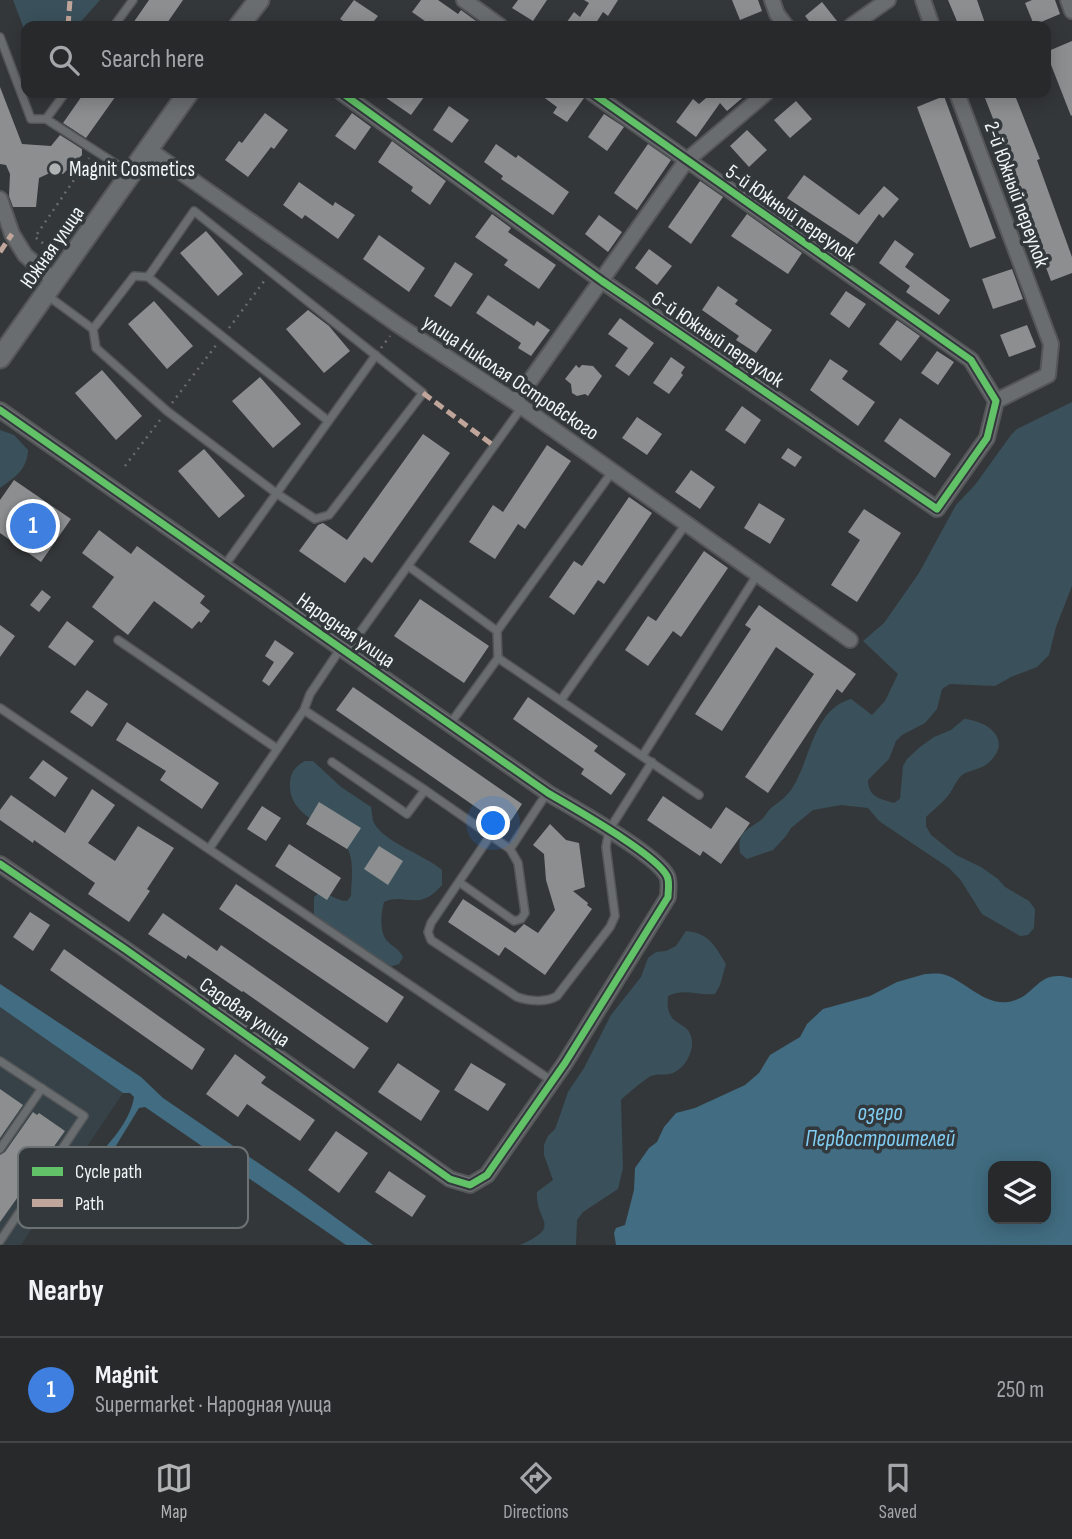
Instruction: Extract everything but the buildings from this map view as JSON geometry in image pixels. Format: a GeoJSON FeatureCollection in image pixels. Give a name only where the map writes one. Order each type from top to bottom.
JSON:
{"type":"FeatureCollection","features":[{"type":"Feature","properties":{"kind":"street"},"geometry":{"type":"LineString","coordinates":[[246,21],[259,0]]}},
{"type":"Feature","properties":{"kind":"street"},"geometry":{"type":"LineString","coordinates":[[464,0],[493,21]]}},
{"type":"Feature","properties":{"kind":"street"},"geometry":{"type":"LineString","coordinates":[[772,0],[782,21]]}},
{"type":"Feature","properties":{"kind":"street"},"geometry":{"type":"LineString","coordinates":[[858,21],[888,0]]}},
{"type":"Feature","properties":{"kind":"street"},"geometry":{"type":"LineString","coordinates":[[923,0],[930,21]]}},
{"type":"Feature","properties":{"kind":"street"},"geometry":{"type":"LineString","coordinates":[[1068,0],[1072,11]]}},
{"type":"Feature","properties":{"kind":"street","name":"Южная улица"},"geometry":{"type":"LineString","coordinates":[[0,358],[184,98]]}},
{"type":"Feature","properties":{"kind":"street","name":"6-й Южный переулок"},"geometry":{"type":"LineString","coordinates":[[349,98],[601,281],[937,509],[987,438],[996,401]]}},
{"type":"Feature","properties":{"kind":"street","name":"5-й Южный переулок"},"geometry":{"type":"LineString","coordinates":[[599,98],[971,360],[996,401]]}},
{"type":"Feature","properties":{"kind":"street"},"geometry":{"type":"LineString","coordinates":[[519,405],[601,281],[686,161],[760,98]]}},
{"type":"Feature","properties":{"kind":"street","name":"2-й Южный переулок"},"geometry":{"type":"LineString","coordinates":[[959,98],[1051,344],[1048,375],[996,401]]}},
{"type":"Feature","properties":{"kind":"street","name":"улица Николая Островского"},"geometry":{"type":"LineString","coordinates":[[148,149],[398,325],[519,405],[850,640]]}},
{"type":"Feature","properties":{"kind":"street"},"geometry":{"type":"LineString","coordinates":[[0,199],[12,234],[51,288]]}},
{"type":"Feature","properties":{"kind":"street","name":"Народная улица"},"geometry":{"type":"LineString","coordinates":[[0,410],[548,793],[609,830],[660,866],[669,879],[668,897],[552,1081]]}},
{"type":"Feature","properties":{"kind":"street","name":"Садовая улица"},"geometry":{"type":"LineString","coordinates":[[0,864],[450,1179],[470,1185],[487,1175],[552,1081]]}},
{"type":"Feature","properties":{"kind":"lane"},"geometry":{"type":"LineString","coordinates":[[118,21],[133,0]]}},
{"type":"Feature","properties":{"kind":"lane"},"geometry":{"type":"LineString","coordinates":[[0,37],[21,93]]}},
{"type":"Feature","properties":{"kind":"lane"},"geometry":{"type":"LineString","coordinates":[[23,98],[31,119],[46,119],[130,174]]}},
{"type":"Feature","properties":{"kind":"lane"},"geometry":{"type":"LineString","coordinates":[[46,119],[61,98]]}},
{"type":"Feature","properties":{"kind":"lane"},"geometry":{"type":"LineString","coordinates":[[51,288],[93,329],[96,348],[167,411],[315,519],[329,515],[424,393],[194,211],[148,276]]}},
{"type":"Feature","properties":{"kind":"lane"},"geometry":{"type":"LineString","coordinates":[[93,329],[134,276],[148,276],[327,420]]}},
{"type":"Feature","properties":{"kind":"lane"},"geometry":{"type":"LineString","coordinates":[[225,565],[376,355]]}},
{"type":"Feature","properties":{"kind":"lane"},"geometry":{"type":"LineString","coordinates":[[209,849],[304,710],[310,694],[408,566],[519,405]]}},
{"type":"Feature","properties":{"kind":"lane"},"geometry":{"type":"LineString","coordinates":[[450,724],[498,658],[497,631],[612,472]]}},
{"type":"Feature","properties":{"kind":"lane"},"geometry":{"type":"LineString","coordinates":[[561,700],[686,524]]}},
{"type":"Feature","properties":{"kind":"lane"},"geometry":{"type":"LineString","coordinates":[[408,566],[497,631]]}},
{"type":"Feature","properties":{"kind":"lane"},"geometry":{"type":"LineString","coordinates":[[642,755],[757,575]]}},
{"type":"Feature","properties":{"kind":"lane"},"geometry":{"type":"LineString","coordinates":[[118,640],[276,748]]}},
{"type":"Feature","properties":{"kind":"lane"},"geometry":{"type":"LineString","coordinates":[[498,658],[699,795]]}},
{"type":"Feature","properties":{"kind":"lane"},"geometry":{"type":"LineString","coordinates":[[0,708],[552,1081]]}},
{"type":"Feature","properties":{"kind":"lane"},"geometry":{"type":"LineString","coordinates":[[304,710],[510,849],[518,863],[525,913],[521,919],[514,921],[459,882]]}},
{"type":"Feature","properties":{"kind":"lane"},"geometry":{"type":"LineString","coordinates":[[332,762],[407,814],[425,790]]}},
{"type":"Feature","properties":{"kind":"lane"},"geometry":{"type":"LineString","coordinates":[[490,836],[431,923],[428,932],[431,940],[517,997],[526,1000],[552,1000],[610,927],[615,916],[606,847],[609,830],[652,762]]}},
{"type":"Feature","properties":{"kind":"lane"},"geometry":{"type":"LineString","coordinates":[[510,849],[548,793]]}},
{"type":"Feature","properties":{"kind":"lane"},"geometry":{"type":"LineString","coordinates":[[0,1061],[84,1116],[63,1147]]}},
{"type":"Feature","properties":{"kind":"lane"},"geometry":{"type":"LineString","coordinates":[[0,1149],[42,1088]]}},
{"type":"Feature","properties":{"kind":"lane"},"geometry":{"type":"LineString","coordinates":[[0,1241],[18,1214]]}},
{"type":"Feature","properties":{"kind":"path"},"geometry":{"type":"LineString","coordinates":[[59,256],[34,237],[94,150]]}},
{"type":"Feature","properties":{"kind":"path"},"geometry":{"type":"LineString","coordinates":[[125,466],[271,272]]}},
{"type":"Feature","properties":{"kind":"path"},"geometry":{"type":"LineString","coordinates":[[376,355],[398,325]]}},
{"type":"Feature","properties":{"kind":"shaded area"},"geometry":{"type":"Polygon","coordinates":[[[13,0],[100,0],[81,21],[21,21],[13,0]]]}},
{"type":"Feature","properties":{"kind":"shaded area"},"geometry":{"type":"Polygon","coordinates":[[[1072,402],[1072,586],[1056,627],[1049,655],[1037,667],[995,686],[950,684],[942,689],[937,709],[925,723],[896,741],[889,759],[868,780],[873,794],[894,803],[900,799],[903,766],[920,747],[951,730],[964,719],[990,728],[998,741],[995,756],[984,766],[960,777],[948,795],[926,817],[926,826],[931,835],[956,855],[981,867],[1005,887],[1029,901],[1035,909],[1034,928],[1028,935],[1020,936],[982,914],[960,879],[949,868],[879,821],[868,808],[841,805],[813,810],[791,828],[773,850],[747,859],[740,853],[741,836],[791,790],[820,725],[828,714],[851,699],[872,715],[885,701],[898,674],[863,641],[884,623],[919,573],[956,505],[975,485],[1017,429],[1072,402]]]}},
{"type":"Feature","properties":{"kind":"shaded area"},"geometry":{"type":"Polygon","coordinates":[[[0,430],[14,435],[28,450],[23,468],[0,488],[0,430]]]}},
{"type":"Feature","properties":{"kind":"shaded area"},"geometry":{"type":"Polygon","coordinates":[[[305,761],[313,761],[341,787],[371,807],[374,823],[387,837],[442,870],[442,885],[426,898],[384,902],[383,932],[387,941],[403,957],[399,964],[386,965],[314,918],[314,897],[319,893],[343,901],[347,901],[351,896],[352,865],[347,848],[340,839],[295,804],[290,782],[294,769],[305,761]]]}},
{"type":"Feature","properties":{"kind":"shaded area"},"geometry":{"type":"Polygon","coordinates":[[[686,931],[706,938],[715,946],[726,964],[715,994],[685,992],[668,996],[670,1014],[690,1034],[692,1046],[687,1060],[673,1073],[648,1078],[621,1100],[623,1168],[618,1189],[583,1212],[577,1220],[576,1245],[520,1245],[541,1233],[544,1228],[537,1192],[553,1180],[544,1155],[544,1145],[555,1129],[568,1092],[584,1068],[611,1015],[641,977],[648,958],[656,952],[676,946],[686,931]]]}},
{"type":"Feature","properties":{"kind":"shaded area"},"geometry":{"type":"Polygon","coordinates":[[[0,1007],[123,1093],[87,1147],[18,1147],[18,1228],[32,1228],[21,1245],[0,1245],[0,1007]]]}},
{"type":"Feature","properties":{"kind":"water","name":"озеро Первостроителей"},"geometry":{"type":"Polygon","coordinates":[[[925,974],[942,974],[990,1000],[1008,1002],[1025,995],[1051,977],[1072,978],[1072,1245],[616,1245],[614,1233],[616,1228],[625,1225],[634,1190],[635,1168],[676,1113],[695,1108],[745,1085],[759,1073],[770,1055],[800,1037],[807,1024],[823,1009],[870,996],[897,982],[925,974]]]}},
{"type":"Feature","properties":{"kind":"water"},"geometry":{"type":"Polygon","coordinates":[[[0,984],[141,1077],[163,1098],[235,1147],[203,1147],[145,1107],[139,1108],[115,1147],[106,1147],[128,1116],[134,1097],[130,1093],[123,1093],[0,1007],[0,984]]]}},
{"type":"Feature","properties":{"kind":"water"},"geometry":{"type":"Polygon","coordinates":[[[248,1156],[373,1245],[346,1245],[248,1178],[248,1156]]]}},
{"type":"Feature","properties":{"kind":"marked path"},"geometry":{"type":"LineString","coordinates":[[68,21],[70,0]]}},
{"type":"Feature","properties":{"kind":"marked path"},"geometry":{"type":"LineString","coordinates":[[0,252],[12,234]]}},
{"type":"Feature","properties":{"kind":"marked path"},"geometry":{"type":"LineString","coordinates":[[423,393],[494,446]]}},
{"type":"Feature","properties":{"kind":"cycle path"},"geometry":{"type":"LineString","coordinates":[[349,98],[602,281],[937,509],[987,438],[996,401],[971,360],[599,98]]}},
{"type":"Feature","properties":{"kind":"cycle path"},"geometry":{"type":"LineString","coordinates":[[0,410],[548,793],[631,844],[660,867],[667,876],[669,886],[668,897],[565,1063],[487,1175],[470,1185],[450,1179],[0,864]]}},
{"type":"Feature","properties":{"kind":"place","name":"Magnit Cosmetics"},"geometry":{"type":"Point","coordinates":[55,169]}},
{"type":"Feature","properties":{"kind":"place","name":"Magnit"},"geometry":{"type":"Point","coordinates":[33,526]}}]}
